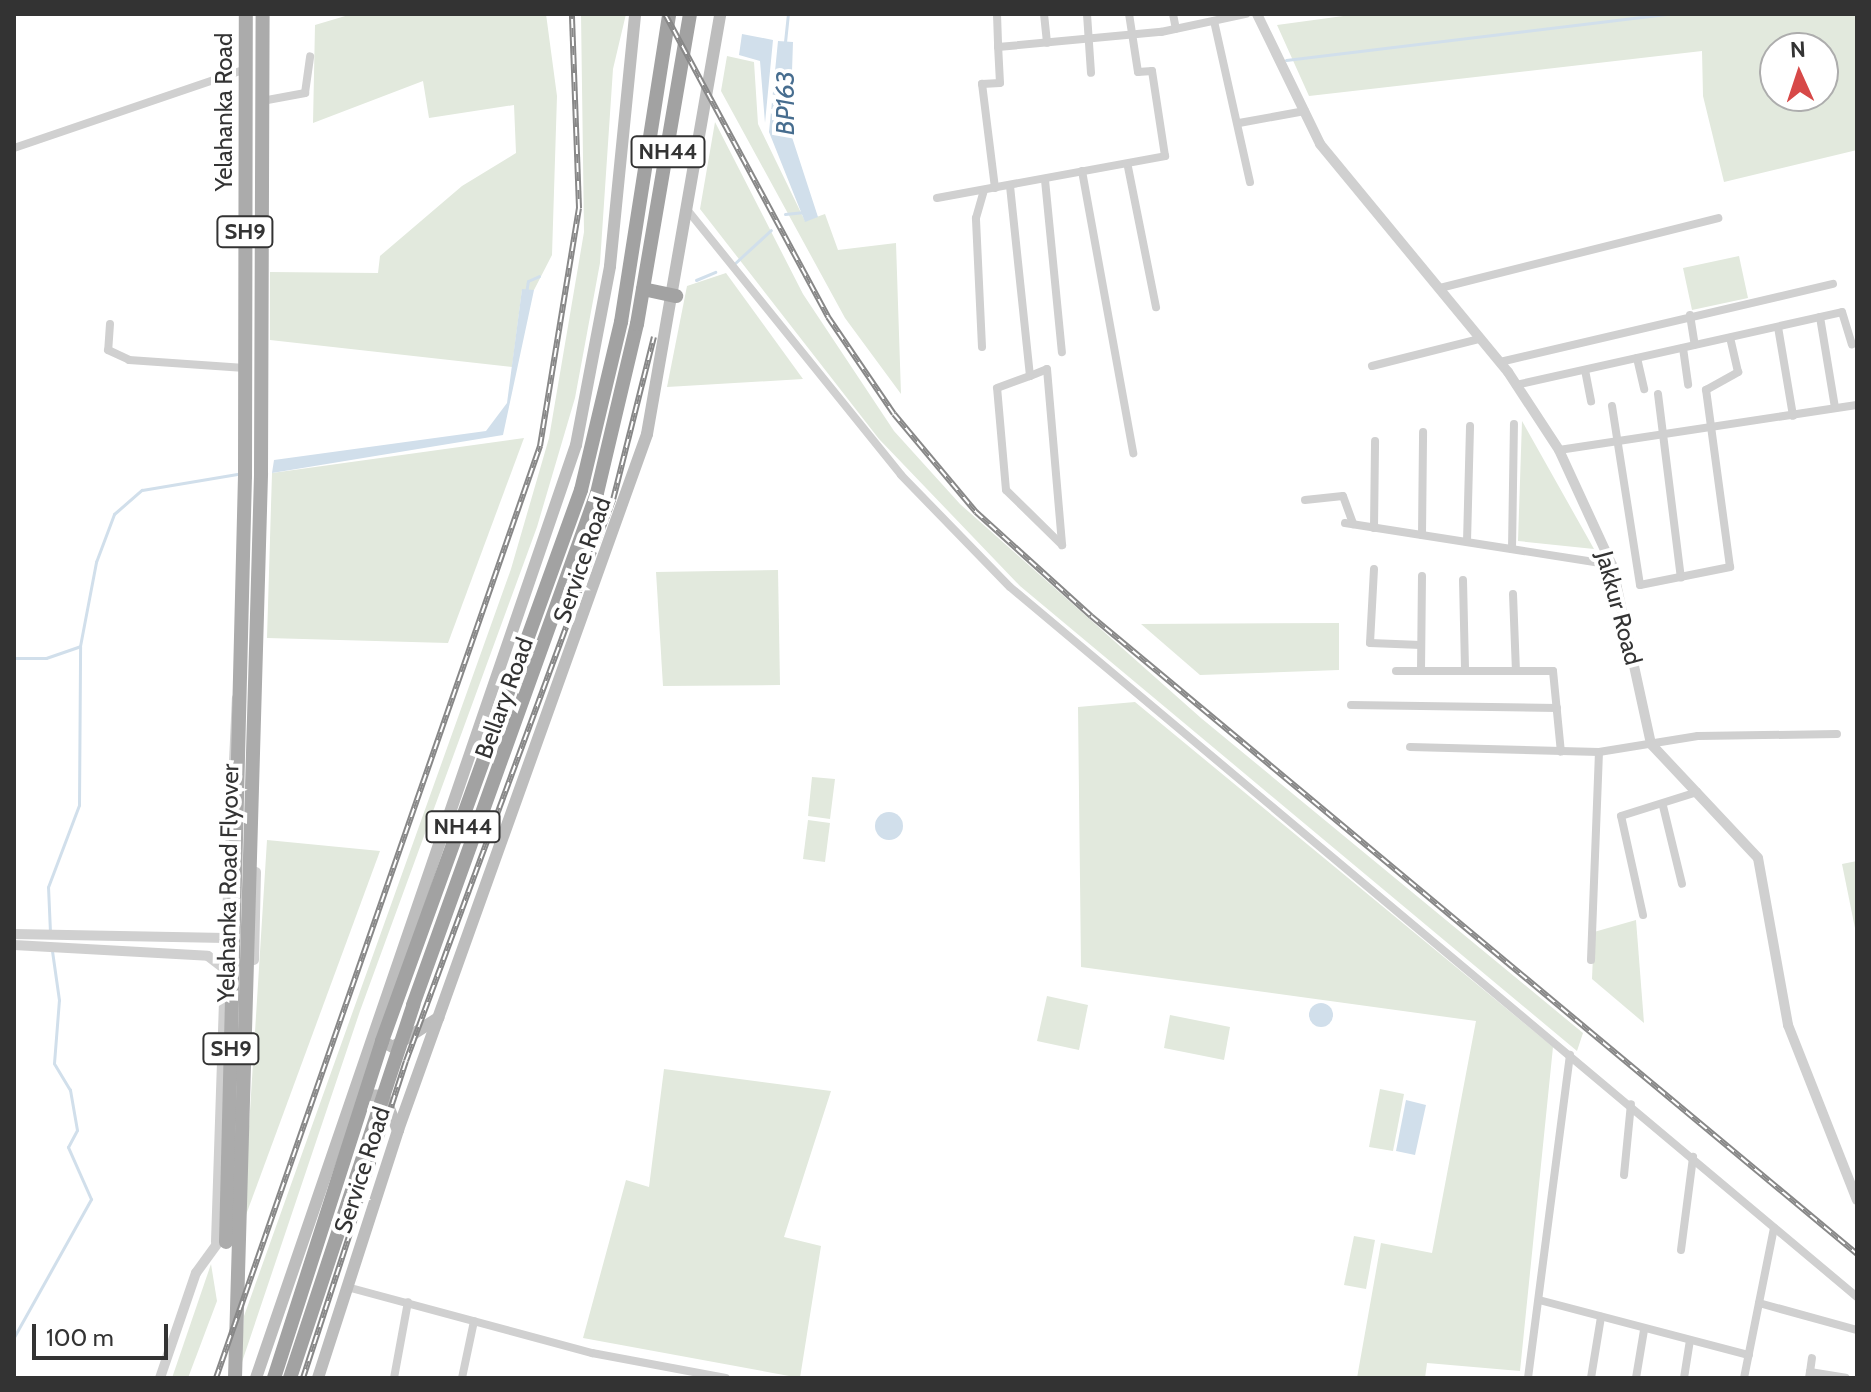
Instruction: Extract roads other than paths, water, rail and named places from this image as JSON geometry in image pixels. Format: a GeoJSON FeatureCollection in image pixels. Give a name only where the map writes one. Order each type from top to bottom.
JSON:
{"type":"FeatureCollection","features":[{"type":"Feature","properties":{"kind":"highway","name":"Bellary Road"},"geometry":{"type":"LineString","coordinates":[[274,1378],[382,1041],[581,490],[629,269],[669,14]]}},
{"type":"Feature","properties":{"kind":"highway","name":"Bellary Road"},"geometry":{"type":"LineString","coordinates":[[290,1378],[413,1005],[557,616],[613,433],[643,290],[690,14]]}},
{"type":"Feature","properties":{"kind":"highway"},"geometry":{"type":"LineString","coordinates":[[643,290],[676,296]]}},
{"type":"Feature","properties":{"kind":"main road","name":"Yelahanka Road"},"geometry":{"type":"LineString","coordinates":[[244,506],[246,14]]}},
{"type":"Feature","properties":{"kind":"main road","name":"Yelahanka Road"},"geometry":{"type":"LineString","coordinates":[[260,506],[263,14]]}},
{"type":"Feature","properties":{"kind":"main road"},"geometry":{"type":"LineString","coordinates":[[256,1378],[377,1011],[576,445],[610,266],[635,14]]}},
{"type":"Feature","properties":{"kind":"main road","name":"Service Road"},"geometry":{"type":"LineString","coordinates":[[318,1378],[398,1130],[621,515],[659,391],[720,14]]}},
{"type":"Feature","properties":{"kind":"main road"},"geometry":{"type":"LineString","coordinates":[[245,413],[261,414]]}},
{"type":"Feature","properties":{"kind":"main road"},"geometry":{"type":"LineString","coordinates":[[244,506],[260,506]]}},
{"type":"Feature","properties":{"kind":"main road","name":"SH9"},"geometry":{"type":"LineString","coordinates":[[240,694],[244,506]]}},
{"type":"Feature","properties":{"kind":"main road","name":"SH9"},"geometry":{"type":"LineString","coordinates":[[255,678],[260,506]]}},
{"type":"Feature","properties":{"kind":"main road","name":"Yelahanka Road Flyover"},"geometry":{"type":"LineString","coordinates":[[235,1378],[255,678]]}},
{"type":"Feature","properties":{"kind":"main road","name":"Yelahanka Road Flyover"},"geometry":{"type":"LineString","coordinates":[[227,1378],[240,694]]}},
{"type":"Feature","properties":{"kind":"main road"},"geometry":{"type":"LineString","coordinates":[[377,1011],[377,1041],[390,1048],[438,1018]]}},
{"type":"Feature","properties":{"kind":"main road"},"geometry":{"type":"LineString","coordinates":[[345,1113],[365,1091],[375,1091],[398,1130]]}},
{"type":"Feature","properties":{"kind":"street"},"geometry":{"type":"LineString","coordinates":[[995,188],[982,84],[1000,83],[997,14]]}},
{"type":"Feature","properties":{"kind":"street"},"geometry":{"type":"LineString","coordinates":[[1044,14],[1047,43]]}},
{"type":"Feature","properties":{"kind":"street"},"geometry":{"type":"LineString","coordinates":[[1087,14],[1091,73]]}},
{"type":"Feature","properties":{"kind":"street"},"geometry":{"type":"LineString","coordinates":[[937,198],[1082,171],[1128,167],[1165,156],[1152,71],[1138,72],[1129,14]]}},
{"type":"Feature","properties":{"kind":"street"},"geometry":{"type":"LineString","coordinates":[[1173,14],[1176,29]]}},
{"type":"Feature","properties":{"kind":"street"},"geometry":{"type":"LineString","coordinates":[[998,47],[1132,35],[1246,14]]}},
{"type":"Feature","properties":{"kind":"street","name":"Jakkur Road"},"geometry":{"type":"LineString","coordinates":[[1257,14],[1320,144],[1500,362],[1559,450],[1612,565],[1651,744]]}},
{"type":"Feature","properties":{"kind":"street"},"geometry":{"type":"LineString","coordinates":[[1217,18],[1250,182]]}},
{"type":"Feature","properties":{"kind":"street"},"geometry":{"type":"LineString","coordinates":[[261,101],[305,93],[310,56]]}},
{"type":"Feature","properties":{"kind":"street"},"geometry":{"type":"LineString","coordinates":[[14,148],[246,69]]}},
{"type":"Feature","properties":{"kind":"street"},"geometry":{"type":"LineString","coordinates":[[1239,123],[1305,111]]}},
{"type":"Feature","properties":{"kind":"street"},"geometry":{"type":"LineString","coordinates":[[1128,167],[1156,307]]}},
{"type":"Feature","properties":{"kind":"street"},"geometry":{"type":"LineString","coordinates":[[1082,171],[1133,453]]}},
{"type":"Feature","properties":{"kind":"street"},"geometry":{"type":"LineString","coordinates":[[1045,180],[1062,352]]}},
{"type":"Feature","properties":{"kind":"street"},"geometry":{"type":"LineString","coordinates":[[1010,186],[1030,376]]}},
{"type":"Feature","properties":{"kind":"street"},"geometry":{"type":"LineString","coordinates":[[982,347],[976,218],[984,190]]}},
{"type":"Feature","properties":{"kind":"street"},"geometry":{"type":"LineString","coordinates":[[689,212],[901,475],[1010,587],[1631,1104],[1857,1297]]}},
{"type":"Feature","properties":{"kind":"street"},"geometry":{"type":"LineString","coordinates":[[1440,288],[1718,218]]}},
{"type":"Feature","properties":{"kind":"street"},"geometry":{"type":"LineString","coordinates":[[1500,362],[1690,315],[1833,284]]}},
{"type":"Feature","properties":{"kind":"street"},"geometry":{"type":"LineString","coordinates":[[1516,385],[1842,312],[1852,345]]}},
{"type":"Feature","properties":{"kind":"street"},"geometry":{"type":"LineString","coordinates":[[1690,315],[1695,345]]}},
{"type":"Feature","properties":{"kind":"street"},"geometry":{"type":"LineString","coordinates":[[1820,317],[1835,408]]}},
{"type":"Feature","properties":{"kind":"street"},"geometry":{"type":"LineString","coordinates":[[110,324],[108,350],[129,360],[245,368]]}},
{"type":"Feature","properties":{"kind":"street"},"geometry":{"type":"LineString","coordinates":[[1778,327],[1793,416]]}},
{"type":"Feature","properties":{"kind":"street"},"geometry":{"type":"LineString","coordinates":[[1612,406],[1615,443],[1640,585],[1730,567],[1706,390],[1738,372],[1730,338]]}},
{"type":"Feature","properties":{"kind":"street"},"geometry":{"type":"LineString","coordinates":[[1372,366],[1479,339]]}},
{"type":"Feature","properties":{"kind":"street"},"geometry":{"type":"LineString","coordinates":[[1683,348],[1688,385]]}},
{"type":"Feature","properties":{"kind":"street"},"geometry":{"type":"LineString","coordinates":[[1637,358],[1644,389]]}},
{"type":"Feature","properties":{"kind":"street"},"geometry":{"type":"LineString","coordinates":[[1047,369],[1062,545],[1006,490],[997,388],[1030,376],[1047,369]]}},
{"type":"Feature","properties":{"kind":"street"},"geometry":{"type":"LineString","coordinates":[[1585,370],[1591,401]]}},
{"type":"Feature","properties":{"kind":"street"},"geometry":{"type":"LineString","coordinates":[[1658,394],[1681,578]]}},
{"type":"Feature","properties":{"kind":"street"},"geometry":{"type":"LineString","coordinates":[[1559,450],[1857,405]]}},
{"type":"Feature","properties":{"kind":"street"},"geometry":{"type":"LineString","coordinates":[[1512,549],[1514,424]]}},
{"type":"Feature","properties":{"kind":"street"},"geometry":{"type":"LineString","coordinates":[[1467,542],[1470,426]]}},
{"type":"Feature","properties":{"kind":"street"},"geometry":{"type":"LineString","coordinates":[[1422,535],[1423,432]]}},
{"type":"Feature","properties":{"kind":"street"},"geometry":{"type":"LineString","coordinates":[[1374,528],[1375,441]]}},
{"type":"Feature","properties":{"kind":"street"},"geometry":{"type":"LineString","coordinates":[[1305,500],[1343,496],[1349,524],[1612,565]]}},
{"type":"Feature","properties":{"kind":"street"},"geometry":{"type":"LineString","coordinates":[[1374,569],[1370,643],[1421,645]]}},
{"type":"Feature","properties":{"kind":"street"},"geometry":{"type":"LineString","coordinates":[[1421,671],[1422,576]]}},
{"type":"Feature","properties":{"kind":"street"},"geometry":{"type":"LineString","coordinates":[[1463,580],[1465,671]]}},
{"type":"Feature","properties":{"kind":"street"},"geometry":{"type":"LineString","coordinates":[[1513,594],[1516,671]]}},
{"type":"Feature","properties":{"kind":"street"},"geometry":{"type":"LineString","coordinates":[[1396,671],[1553,671],[1561,752]]}},
{"type":"Feature","properties":{"kind":"street"},"geometry":{"type":"LineString","coordinates":[[160,1378],[196,1273],[243,1193],[255,940],[255,678]]}},
{"type":"Feature","properties":{"kind":"street"},"geometry":{"type":"LineString","coordinates":[[216,1242],[231,713],[240,694]]}},
{"type":"Feature","properties":{"kind":"street"},"geometry":{"type":"LineString","coordinates":[[1351,705],[1557,708]]}},
{"type":"Feature","properties":{"kind":"street"},"geometry":{"type":"LineString","coordinates":[[1410,747],[1599,752],[1651,744],[1837,734]]}},
{"type":"Feature","properties":{"kind":"street"},"geometry":{"type":"LineString","coordinates":[[1651,744],[1758,858],[1788,1025],[1855,1194]]}},
{"type":"Feature","properties":{"kind":"street"},"geometry":{"type":"LineString","coordinates":[[1591,960],[1599,752]]}},
{"type":"Feature","properties":{"kind":"street"},"geometry":{"type":"LineString","coordinates":[[1643,915],[1621,816],[1663,806],[1697,792]]}},
{"type":"Feature","properties":{"kind":"street"},"geometry":{"type":"LineString","coordinates":[[1663,806],[1682,884]]}},
{"type":"Feature","properties":{"kind":"street"},"geometry":{"type":"LineString","coordinates":[[14,934],[36,944],[208,956],[233,981]]}},
{"type":"Feature","properties":{"kind":"street"},"geometry":{"type":"LineString","coordinates":[[14,945],[226,938],[255,940]]}},
{"type":"Feature","properties":{"kind":"street"},"geometry":{"type":"LineString","coordinates":[[1528,1378],[1570,1055]]}},
{"type":"Feature","properties":{"kind":"street"},"geometry":{"type":"LineString","coordinates":[[1624,1175],[1631,1104]]}},
{"type":"Feature","properties":{"kind":"street"},"geometry":{"type":"LineString","coordinates":[[1681,1250],[1693,1157]]}},
{"type":"Feature","properties":{"kind":"street"},"geometry":{"type":"LineString","coordinates":[[1744,1378],[1774,1228]]}},
{"type":"Feature","properties":{"kind":"street"},"geometry":{"type":"LineString","coordinates":[[347,1287],[474,1321],[726,1378]]}},
{"type":"Feature","properties":{"kind":"street"},"geometry":{"type":"LineString","coordinates":[[1539,1300],[1644,1330],[1749,1355]]}},
{"type":"Feature","properties":{"kind":"street"},"geometry":{"type":"LineString","coordinates":[[394,1378],[408,1302]]}},
{"type":"Feature","properties":{"kind":"street"},"geometry":{"type":"LineString","coordinates":[[1759,1303],[1857,1330]]}},
{"type":"Feature","properties":{"kind":"street"},"geometry":{"type":"LineString","coordinates":[[1591,1378],[1601,1317]]}},
{"type":"Feature","properties":{"kind":"street"},"geometry":{"type":"LineString","coordinates":[[462,1378],[474,1321]]}},
{"type":"Feature","properties":{"kind":"street"},"geometry":{"type":"LineString","coordinates":[[1636,1378],[1644,1330]]}},
{"type":"Feature","properties":{"kind":"street"},"geometry":{"type":"LineString","coordinates":[[1684,1378],[1690,1341]]}},
{"type":"Feature","properties":{"kind":"street"},"geometry":{"type":"LineString","coordinates":[[1812,1358],[1810,1375],[1846,1378]]}},
{"type":"Feature","properties":{"kind":"water"},"geometry":{"type":"Polygon","coordinates":[[[742,34],[773,40],[765,123],[760,61],[739,55],[742,34]]]}},
{"type":"Feature","properties":{"kind":"water"},"geometry":{"type":"Polygon","coordinates":[[[778,41],[793,42],[790,131],[818,217],[805,222],[769,132],[778,41]]]}},
{"type":"Feature","properties":{"kind":"water"},"geometry":{"type":"Polygon","coordinates":[[[522,289],[534,290],[503,435],[272,473],[274,460],[486,431],[507,403],[522,289]]]}},
{"type":"Feature","properties":{"kind":"water"},"geometry":{"type":"Polygon","coordinates":[[[889,812],[899,816],[903,826],[899,836],[889,840],[879,836],[875,826],[879,816],[889,812]]]}},
{"type":"Feature","properties":{"kind":"water"},"geometry":{"type":"Polygon","coordinates":[[[1321,1003],[1332,1010],[1333,1015],[1326,1026],[1321,1027],[1310,1020],[1309,1015],[1316,1004],[1321,1003]]]}},
{"type":"Feature","properties":{"kind":"water"},"geometry":{"type":"Polygon","coordinates":[[[1406,1100],[1426,1105],[1415,1155],[1396,1151],[1406,1100]]]}},
{"type":"Feature","properties":{"kind":"waterway","name":"BP163"},"geometry":{"type":"LineString","coordinates":[[785,42],[788,14]]}},
{"type":"Feature","properties":{"kind":"waterway"},"geometry":{"type":"LineString","coordinates":[[1286,60],[1668,14]]}},
{"type":"Feature","properties":{"kind":"waterway","name":"BP163"},"geometry":{"type":"LineString","coordinates":[[785,214],[804,212]]}},
{"type":"Feature","properties":{"kind":"waterway"},"geometry":{"type":"LineString","coordinates":[[734,264],[771,230]]}},
{"type":"Feature","properties":{"kind":"waterway"},"geometry":{"type":"LineString","coordinates":[[696,280],[715,272]]}},
{"type":"Feature","properties":{"kind":"waterway"},"geometry":{"type":"LineString","coordinates":[[526,293],[528,281],[539,276]]}},
{"type":"Feature","properties":{"kind":"waterway"},"geometry":{"type":"LineString","coordinates":[[50,932],[48,887],[79,805],[80,646],[96,562],[114,514],[142,490],[242,473]]}},
{"type":"Feature","properties":{"kind":"waterway"},"geometry":{"type":"LineString","coordinates":[[14,658],[46,658],[80,646]]}},
{"type":"Feature","properties":{"kind":"waterway"},"geometry":{"type":"LineString","coordinates":[[14,1337],[91,1199],[68,1147],[77,1130],[70,1090],[54,1063],[59,1000],[52,951]]}},
{"type":"Feature","properties":{"kind":"railway"},"geometry":{"type":"LineString","coordinates":[[216,1378],[540,446],[579,208],[572,14]]}},
{"type":"Feature","properties":{"kind":"railway"},"geometry":{"type":"LineString","coordinates":[[665,14],[828,317],[894,414],[976,512],[1091,616],[1857,1254]]}},
{"type":"Feature","properties":{"kind":"railway"},"geometry":{"type":"LineString","coordinates":[[303,1378],[406,1061],[613,500],[654,337]]}}]}
